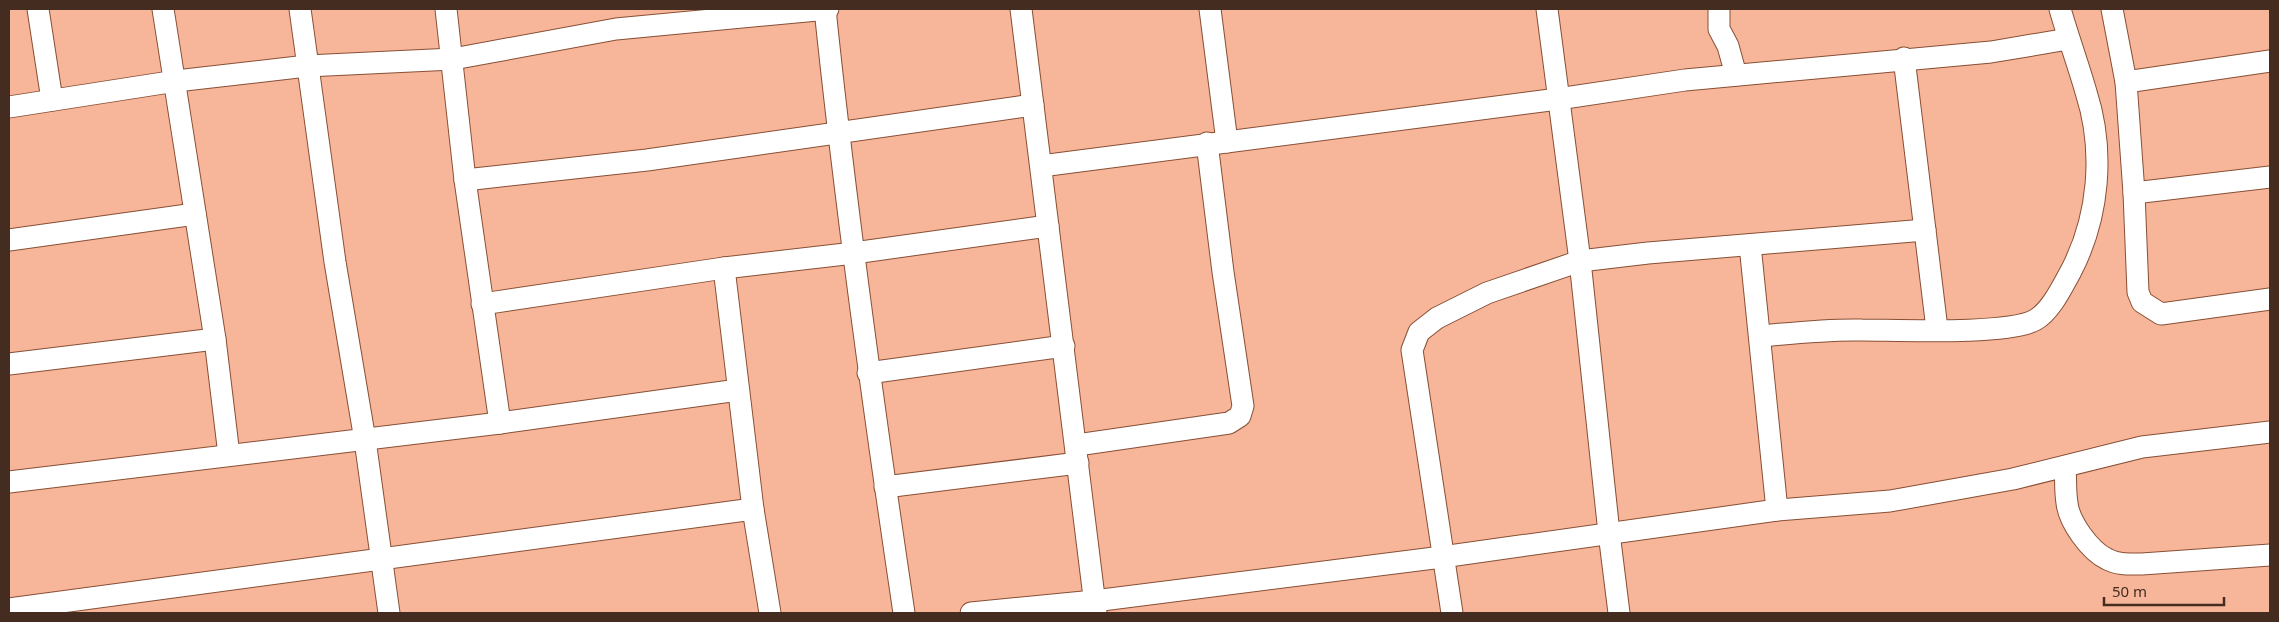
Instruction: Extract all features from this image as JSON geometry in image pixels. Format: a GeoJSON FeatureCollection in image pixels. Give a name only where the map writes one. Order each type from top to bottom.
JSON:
{"type":"FeatureCollection","features":[{"type":"Feature","properties":{"kind":"street"},"geometry":{"type":"LineString","coordinates":[[38,9],[52,100]]}},
{"type":"Feature","properties":{"kind":"street"},"geometry":{"type":"LineString","coordinates":[[163,9],[176,81],[229,455]]}},
{"type":"Feature","properties":{"kind":"street"},"geometry":{"type":"LineString","coordinates":[[300,9],[335,262],[365,440],[388,613]]}},
{"type":"Feature","properties":{"kind":"street"},"geometry":{"type":"LineString","coordinates":[[446,9],[454,60],[465,180],[500,423]]}},
{"type":"Feature","properties":{"kind":"street"},"geometry":{"type":"LineString","coordinates":[[9,106],[176,81],[307,66],[454,60],[616,30],[826,9],[838,133],[868,374],[904,613]]}},
{"type":"Feature","properties":{"kind":"street"},"geometry":{"type":"LineString","coordinates":[[1021,9],[1078,454],[1095,607]]}},
{"type":"Feature","properties":{"kind":"street"},"geometry":{"type":"LineString","coordinates":[[885,487],[1078,454],[1229,423],[1240,416],[1243,406],[1223,272],[1210,9]]}},
{"type":"Feature","properties":{"kind":"street"},"geometry":{"type":"LineString","coordinates":[[1547,9],[1580,261],[1608,534],[1619,613]]}},
{"type":"Feature","properties":{"kind":"street"},"geometry":{"type":"LineString","coordinates":[[1719,9],[1720,29],[1728,46],[1736,75]]}},
{"type":"Feature","properties":{"kind":"street"},"geometry":{"type":"LineString","coordinates":[[1760,336],[1832,330],[1937,329],[2018,325],[2035,320],[2046,310],[2064,285],[2083,247],[2092,214],[2097,174],[2096,133],[2087,92],[2068,39],[2060,9]]}},
{"type":"Feature","properties":{"kind":"street"},"geometry":{"type":"LineString","coordinates":[[2112,9],[2126,82],[2134,193],[2138,292],[2142,302],[2161,314],[2270,300]]}},
{"type":"Feature","properties":{"kind":"street"},"geometry":{"type":"LineString","coordinates":[[1041,166],[1736,75],[1904,58],[1991,52],[2068,39]]}},
{"type":"Feature","properties":{"kind":"street"},"geometry":{"type":"LineString","coordinates":[[1904,58],[1937,329]]}},
{"type":"Feature","properties":{"kind":"street"},"geometry":{"type":"LineString","coordinates":[[2126,82],[2270,61]]}},
{"type":"Feature","properties":{"kind":"street"},"geometry":{"type":"LineString","coordinates":[[465,180],[647,160],[1033,105]]}},
{"type":"Feature","properties":{"kind":"street"},"geometry":{"type":"LineString","coordinates":[[2134,193],[2270,178]]}},
{"type":"Feature","properties":{"kind":"street"},"geometry":{"type":"LineString","coordinates":[[9,240],[195,214]]}},
{"type":"Feature","properties":{"kind":"street"},"geometry":{"type":"LineString","coordinates":[[482,304],[724,268],[854,253],[1048,226]]}},
{"type":"Feature","properties":{"kind":"street"},"geometry":{"type":"LineString","coordinates":[[1452,613],[1412,350],[1419,332],[1437,318],[1487,293],[1580,261],[1648,253],[1925,230]]}},
{"type":"Feature","properties":{"kind":"street"},"geometry":{"type":"LineString","coordinates":[[1750,245],[1777,510]]}},
{"type":"Feature","properties":{"kind":"street"},"geometry":{"type":"LineString","coordinates":[[724,268],[753,509],[770,613]]}},
{"type":"Feature","properties":{"kind":"street"},"geometry":{"type":"LineString","coordinates":[[9,364],[214,339]]}},
{"type":"Feature","properties":{"kind":"street"},"geometry":{"type":"LineString","coordinates":[[868,374],[1064,346]]}},
{"type":"Feature","properties":{"kind":"street"},"geometry":{"type":"LineString","coordinates":[[9,482],[500,423],[738,390]]}},
{"type":"Feature","properties":{"kind":"street"},"geometry":{"type":"LineString","coordinates":[[971,613],[1095,607],[1777,510],[1890,501],[2065,467],[2142,448],[2270,432]]}},
{"type":"Feature","properties":{"kind":"street"},"geometry":{"type":"LineString","coordinates":[[2065,467],[2066,504],[2072,519],[2098,554],[2108,560],[2121,564],[2142,564],[2270,555]]}},
{"type":"Feature","properties":{"kind":"street"},"geometry":{"type":"LineString","coordinates":[[9,609],[753,509]]}}]}
